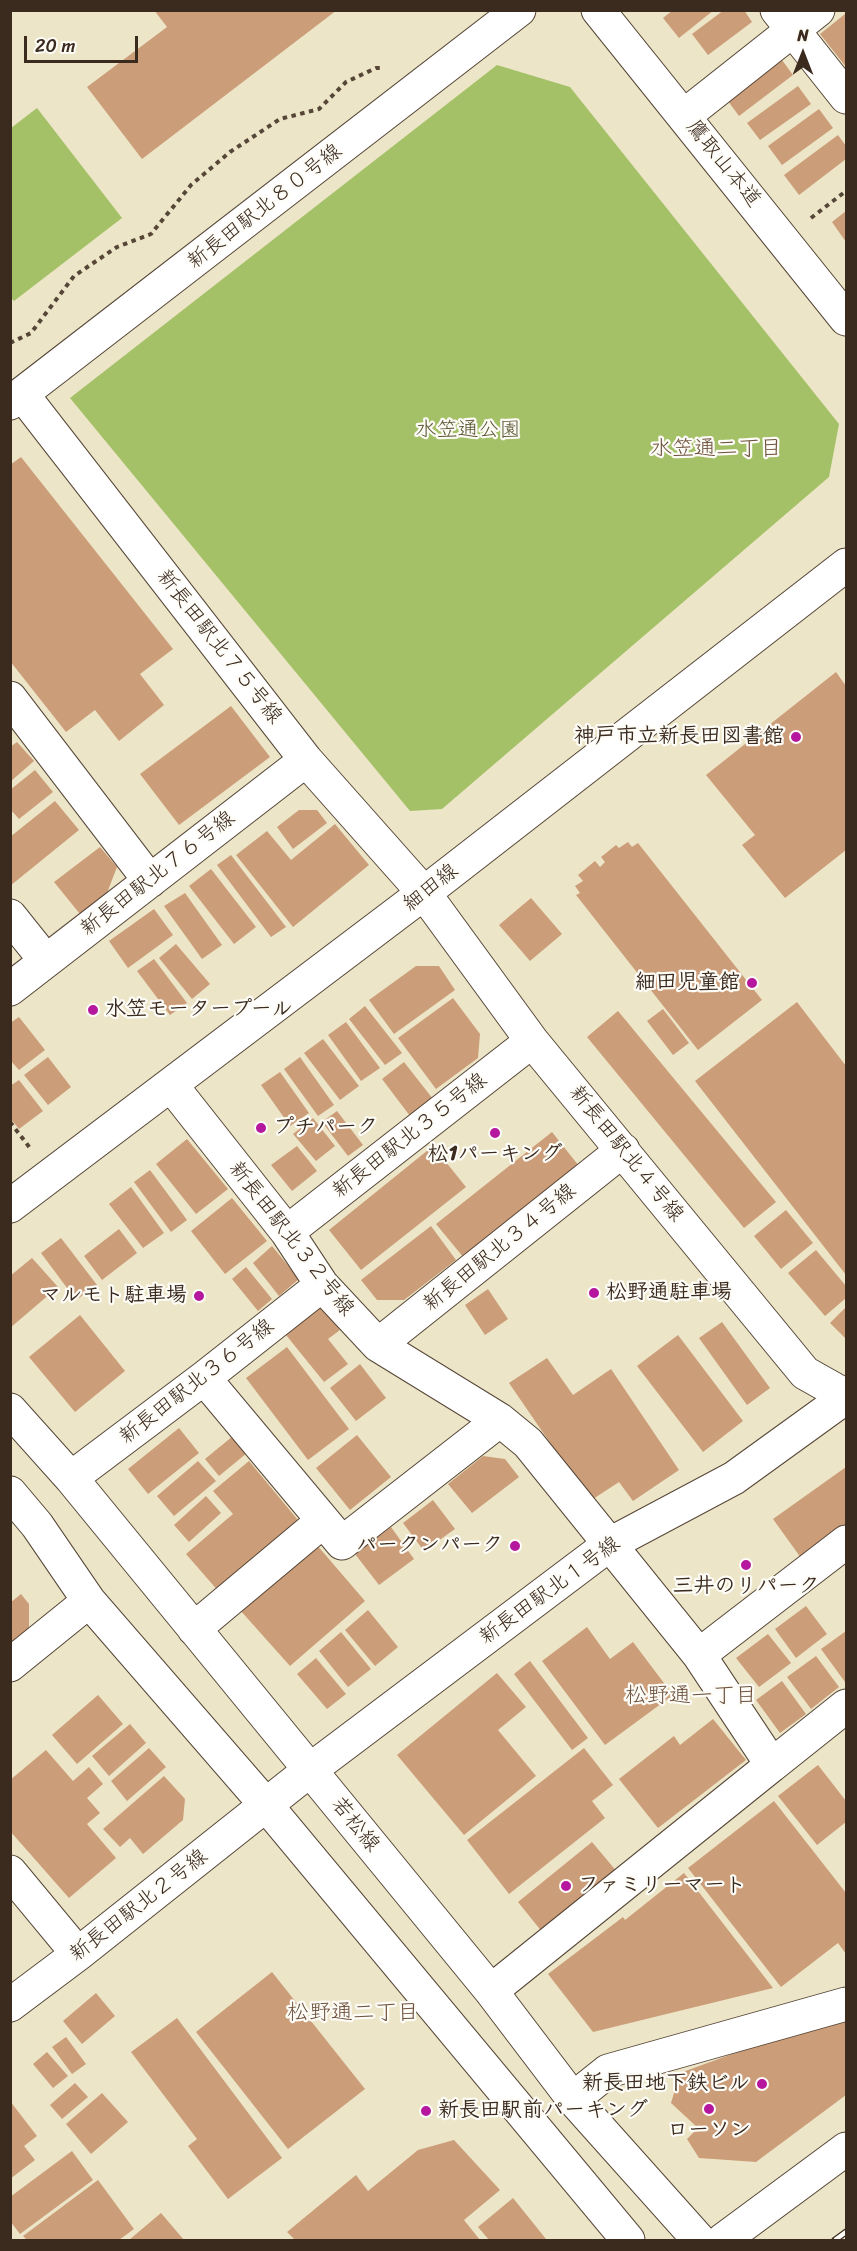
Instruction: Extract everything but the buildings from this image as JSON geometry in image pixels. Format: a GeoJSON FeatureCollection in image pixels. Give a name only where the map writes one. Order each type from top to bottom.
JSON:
{"type":"FeatureCollection","features":[{"type":"Feature","properties":{"kind":"street","name":"新長田駅北８０号線"},"geometry":{"type":"LineString","coordinates":[[16,398],[519,10]]}},
{"type":"Feature","properties":{"kind":"street","name":"鷹取山本道"},"geometry":{"type":"LineString","coordinates":[[598,10],[846,319]]}},
{"type":"Feature","properties":{"kind":"street"},"geometry":{"type":"LineString","coordinates":[[684,116],[785,20],[818,10]]}},
{"type":"Feature","properties":{"kind":"street"},"geometry":{"type":"LineString","coordinates":[[785,20],[846,97]]}},
{"type":"Feature","properties":{"kind":"street","name":"新長田駅北７５号線"},"geometry":{"type":"LineString","coordinates":[[16,398],[306,759],[424,893]]}},
{"type":"Feature","properties":{"kind":"street","name":"細田線"},"geometry":{"type":"LineString","coordinates":[[10,1206],[424,893],[846,565]]}},
{"type":"Feature","properties":{"kind":"street"},"geometry":{"type":"LineString","coordinates":[[10,698],[150,881]]}},
{"type":"Feature","properties":{"kind":"street","name":"新長田駅北７６号線"},"geometry":{"type":"LineString","coordinates":[[10,989],[306,759]]}},
{"type":"Feature","properties":{"kind":"street","name":"新長田駅北４号線"},"geometry":{"type":"LineString","coordinates":[[424,893],[532,1041],[805,1372],[846,1397]]}},
{"type":"Feature","properties":{"kind":"street"},"geometry":{"type":"LineString","coordinates":[[10,916],[46,961]]}},
{"type":"Feature","properties":{"kind":"street","name":"新長田駅北３５号線"},"geometry":{"type":"LineString","coordinates":[[287,1232],[532,1041]]}},
{"type":"Feature","properties":{"kind":"street","name":"新長田駅北３２号線"},"geometry":{"type":"LineString","coordinates":[[171,1085],[287,1232],[322,1285],[378,1346],[500,1420],[528,1443],[699,1655],[772,1766]]}},
{"type":"Feature","properties":{"kind":"street","name":"新長田駅北３４号線"},"geometry":{"type":"LineString","coordinates":[[378,1346],[623,1150]]}},
{"type":"Feature","properties":{"kind":"street","name":"新長田駅北３６号線"},"geometry":{"type":"LineString","coordinates":[[71,1478],[322,1285]]}},
{"type":"Feature","properties":{"kind":"street"},"geometry":{"type":"LineString","coordinates":[[204,1378],[342,1544],[500,1420]]}},
{"type":"Feature","properties":{"kind":"street","name":"新長田駅北１号線"},"geometry":{"type":"LineString","coordinates":[[266,1805],[610,1544],[734,1478],[846,1397]]}},
{"type":"Feature","properties":{"kind":"street","name":"若松線"},"geometry":{"type":"LineString","coordinates":[[10,1410],[71,1478],[491,1991],[573,2099],[699,2241]]}},
{"type":"Feature","properties":{"kind":"street"},"geometry":{"type":"LineString","coordinates":[[10,1493],[37,1525],[89,1601],[266,1805],[628,2241]]}},
{"type":"Feature","properties":{"kind":"street"},"geometry":{"type":"LineString","coordinates":[[194,1629],[323,1521]]}},
{"type":"Feature","properties":{"kind":"street"},"geometry":{"type":"LineString","coordinates":[[699,1655],[846,1542]]}},
{"type":"Feature","properties":{"kind":"street"},"geometry":{"type":"LineString","coordinates":[[10,1665],[89,1601]]}},
{"type":"Feature","properties":{"kind":"street"},"geometry":{"type":"LineString","coordinates":[[491,1991],[846,1706]]}},
{"type":"Feature","properties":{"kind":"street","name":"新長田駅北２号線"},"geometry":{"type":"LineString","coordinates":[[10,2005],[266,1805]]}},
{"type":"Feature","properties":{"kind":"street"},"geometry":{"type":"LineString","coordinates":[[10,1872],[78,1954]]}},
{"type":"Feature","properties":{"kind":"street"},"geometry":{"type":"LineString","coordinates":[[573,2099],[608,2071],[846,2004]]}},
{"type":"Feature","properties":{"kind":"street"},"geometry":{"type":"LineString","coordinates":[[723,2241],[846,2149]]}},
{"type":"Feature","properties":{"kind":"path"},"geometry":{"type":"LineString","coordinates":[[10,343],[30,333],[74,276],[117,247],[152,234],[190,185],[230,152],[280,119],[319,109],[346,82],[375,68],[387,68]]}},
{"type":"Feature","properties":{"kind":"path"},"geometry":{"type":"LineString","coordinates":[[805,224],[846,192]]}},
{"type":"Feature","properties":{"kind":"green space","name":"水笠通公園"},"geometry":{"type":"Polygon","coordinates":[[[497,65],[570,87],[839,424],[829,477],[442,809],[410,811],[70,398],[497,65]]]}},
{"type":"Feature","properties":{"kind":"green space"},"geometry":{"type":"Polygon","coordinates":[[[37,108],[122,218],[14,301],[10,297],[11,128],[37,108]]]}},
{"type":"Feature","properties":{"kind":"railway"},"geometry":{"type":"LineString","coordinates":[[835,2240],[846,2232]]}},
{"type":"Feature","properties":{"kind":"place","name":"神戸市立新長田図書館"},"geometry":{"type":"Point","coordinates":[796,737]}},
{"type":"Feature","properties":{"kind":"place","name":"細田児童館"},"geometry":{"type":"Point","coordinates":[752,983]}},
{"type":"Feature","properties":{"kind":"place","name":"水笠モータープール"},"geometry":{"type":"Point","coordinates":[93,1010]}},
{"type":"Feature","properties":{"kind":"place","name":"プチパーク"},"geometry":{"type":"Point","coordinates":[261,1128]}},
{"type":"Feature","properties":{"kind":"place","name":"松1パーキング"},"geometry":{"type":"Point","coordinates":[495,1133]}},
{"type":"Feature","properties":{"kind":"place","name":"松野通駐車場"},"geometry":{"type":"Point","coordinates":[594,1293]}},
{"type":"Feature","properties":{"kind":"place","name":"マルモト駐車場"},"geometry":{"type":"Point","coordinates":[199,1296]}},
{"type":"Feature","properties":{"kind":"place","name":"パークンパーク"},"geometry":{"type":"Point","coordinates":[515,1546]}},
{"type":"Feature","properties":{"kind":"place","name":"三井のリパーク"},"geometry":{"type":"Point","coordinates":[746,1565]}},
{"type":"Feature","properties":{"kind":"place","name":"ファミリーマート"},"geometry":{"type":"Point","coordinates":[566,1886]}},
{"type":"Feature","properties":{"kind":"place","name":"新長田地下鉄ビル"},"geometry":{"type":"Point","coordinates":[762,2084]}},
{"type":"Feature","properties":{"kind":"place","name":"ローソン"},"geometry":{"type":"Point","coordinates":[709,2109]}},
{"type":"Feature","properties":{"kind":"place","name":"新長田駅前パーキング"},"geometry":{"type":"Point","coordinates":[426,2111]}},
{"type":"Feature","properties":{"kind":"district","name":"水笠通二丁目"},"geometry":{"type":"Point","coordinates":[716,449]}},
{"type":"Feature","properties":{"kind":"district","name":"松野通一丁目"},"geometry":{"type":"Point","coordinates":[691,1696]}},
{"type":"Feature","properties":{"kind":"district","name":"松野通二丁目"},"geometry":{"type":"Point","coordinates":[353,2013]}}]}
